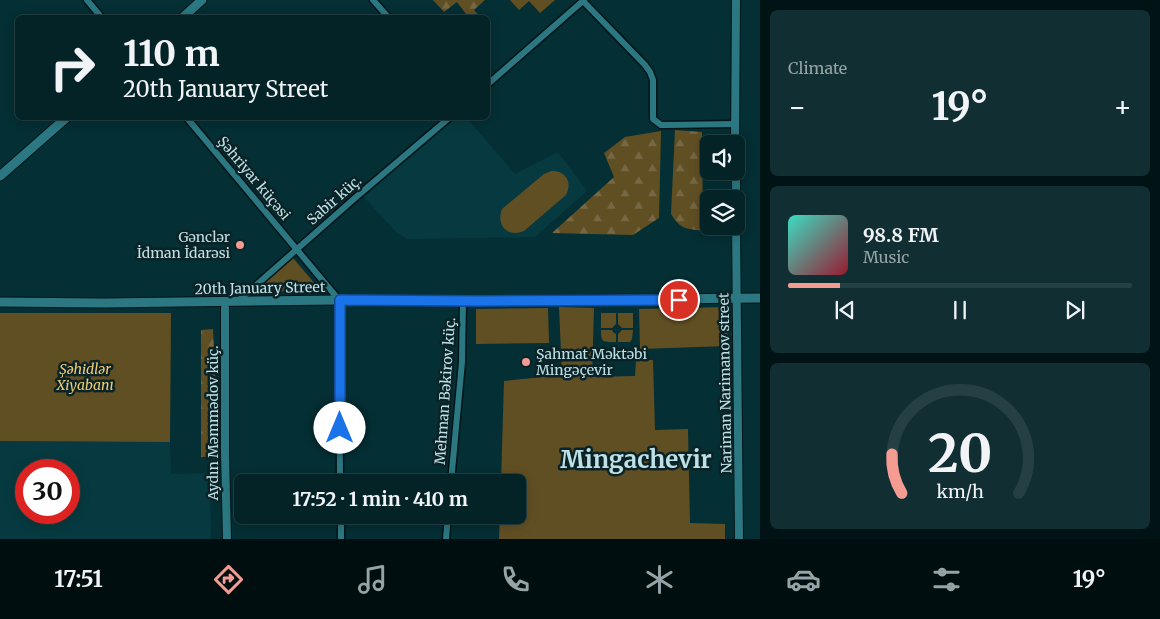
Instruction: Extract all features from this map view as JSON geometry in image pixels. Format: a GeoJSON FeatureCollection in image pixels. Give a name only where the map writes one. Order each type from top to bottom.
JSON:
{"type":"FeatureCollection","features":[{"type":"Feature","properties":{"kind":"main road"},"geometry":{"type":"LineString","coordinates":[[185,15],[202,0]]}},
{"type":"Feature","properties":{"kind":"main road"},"geometry":{"type":"LineString","coordinates":[[0,176],[64,120]]}},
{"type":"Feature","properties":{"kind":"main road","name":"20th January Street"},"geometry":{"type":"LineString","coordinates":[[0,302],[104,303],[760,298]]}},
{"type":"Feature","properties":{"kind":"street"},"geometry":{"type":"LineString","coordinates":[[87,0],[100,15]]}},
{"type":"Feature","properties":{"kind":"street"},"geometry":{"type":"LineString","coordinates":[[373,0],[386,15]]}},
{"type":"Feature","properties":{"kind":"street"},"geometry":{"type":"LineString","coordinates":[[490,82],[584,0],[650,72],[654,85],[653,119],[656,122],[661,125],[735,124]]}},
{"type":"Feature","properties":{"kind":"street"},"geometry":{"type":"LineString","coordinates":[[735,135],[736,0]]}},
{"type":"Feature","properties":{"kind":"street","name":"Şəhriyar küçəsi"},"geometry":{"type":"LineString","coordinates":[[189,120],[340,300]]}},
{"type":"Feature","properties":{"kind":"street","name":"Sabir küç."},"geometry":{"type":"LineString","coordinates":[[237,302],[354,198],[447,120]]}},
{"type":"Feature","properties":{"kind":"street","name":"Nariman Narimanov street"},"geometry":{"type":"LineString","coordinates":[[736,235],[739,539]]}},
{"type":"Feature","properties":{"kind":"street"},"geometry":{"type":"LineString","coordinates":[[340,300],[340,474]]}},
{"type":"Feature","properties":{"kind":"street","name":"Mehman Bəkirov küç."},"geometry":{"type":"LineString","coordinates":[[452,474],[462,362],[463,301]]}},
{"type":"Feature","properties":{"kind":"street","name":"Aydın Məmmədov küç."},"geometry":{"type":"LineString","coordinates":[[225,308],[227,539]]}},
{"type":"Feature","properties":{"kind":"street"},"geometry":{"type":"LineString","coordinates":[[341,524],[341,539]]}},
{"type":"Feature","properties":{"kind":"street"},"geometry":{"type":"LineString","coordinates":[[446,539],[447,524]]}},
{"type":"Feature","properties":{"kind":"shaded area"},"geometry":{"type":"Polygon","coordinates":[[[444,120],[469,120],[515,174],[558,152],[587,191],[535,237],[408,239],[397,233],[359,192],[444,120]]]}},
{"type":"Feature","properties":{"kind":"shaded area"},"geometry":{"type":"Polygon","coordinates":[[[0,441],[170,442],[171,474],[210,473],[211,539],[0,539],[0,441]]]}},
{"type":"Feature","properties":{"kind":"green space"},"geometry":{"type":"Polygon","coordinates":[[[433,0],[485,0],[474,10],[478,15],[465,15],[466,14],[457,2],[444,12],[433,0]]]}},
{"type":"Feature","properties":{"kind":"green space"},"geometry":{"type":"Polygon","coordinates":[[[510,0],[555,0],[540,13],[529,1],[519,10],[510,0]]]}},
{"type":"Feature","properties":{"kind":"green space"},"geometry":{"type":"Polygon","coordinates":[[[675,130],[702,132],[702,135],[700,135],[700,180],[702,180],[703,190],[700,190],[700,230],[681,226],[671,214],[675,130]]]}},
{"type":"Feature","properties":{"kind":"green space"},"geometry":{"type":"Polygon","coordinates":[[[661,131],[659,218],[633,235],[552,233],[614,177],[604,153],[625,137],[661,131]]]}},
{"type":"Feature","properties":{"kind":"green space"},"geometry":{"type":"Polygon","coordinates":[[[551,171],[560,172],[568,181],[569,186],[566,195],[524,231],[513,233],[504,229],[501,220],[502,209],[544,174],[551,171]]]}},
{"type":"Feature","properties":{"kind":"green space"},"geometry":{"type":"Polygon","coordinates":[[[288,252],[321,291],[244,292],[288,252]]]}},
{"type":"Feature","properties":{"kind":"green space"},"geometry":{"type":"Polygon","coordinates":[[[559,307],[594,308],[592,377],[635,376],[636,360],[653,360],[655,430],[688,429],[690,523],[725,524],[725,539],[499,539],[500,524],[526,524],[526,474],[501,474],[504,381],[562,375],[559,307]]]}},
{"type":"Feature","properties":{"kind":"green space"},"geometry":{"type":"Polygon","coordinates":[[[727,307],[728,346],[640,349],[639,309],[727,307]]]}},
{"type":"Feature","properties":{"kind":"green space"},"geometry":{"type":"Polygon","coordinates":[[[548,308],[549,343],[476,344],[476,309],[548,308]]]}},
{"type":"Feature","properties":{"kind":"green space","name":"Şəhidlər Xiyabanı"},"geometry":{"type":"Polygon","coordinates":[[[0,313],[171,313],[170,442],[0,441],[0,313]]]}},
{"type":"Feature","properties":{"kind":"green space"},"geometry":{"type":"Polygon","coordinates":[[[601,313],[616,313],[616,324],[612,328],[601,328],[601,313]]]}},
{"type":"Feature","properties":{"kind":"green space"},"geometry":{"type":"Polygon","coordinates":[[[618,313],[633,313],[633,328],[622,328],[618,324],[618,313]]]}},
{"type":"Feature","properties":{"kind":"green space"},"geometry":{"type":"Polygon","coordinates":[[[213,329],[219,457],[201,457],[201,330],[213,329]]]}},
{"type":"Feature","properties":{"kind":"green space"},"geometry":{"type":"Polygon","coordinates":[[[601,330],[612,330],[616,334],[616,342],[602,340],[601,330]]]}},
{"type":"Feature","properties":{"kind":"green space"},"geometry":{"type":"Polygon","coordinates":[[[622,330],[633,330],[630,342],[618,342],[618,334],[622,330]]]}},
{"type":"Feature","properties":{"kind":"place","name":"Gənclər İdman İdarəsi"},"geometry":{"type":"Point","coordinates":[240,245]}},
{"type":"Feature","properties":{"kind":"place","name":"Şahmat Məktəbi Mingəçevir"},"geometry":{"type":"Point","coordinates":[526,362]}},
{"type":"Feature","properties":{"kind":"district","name":"Mingachevir"},"geometry":{"type":"Point","coordinates":[636,459]}},
{"type":"Feature","properties":{"kind":"route"},"geometry":{"type":"LineString","coordinates":[[340,428],[340,300],[679,300]]}}]}
